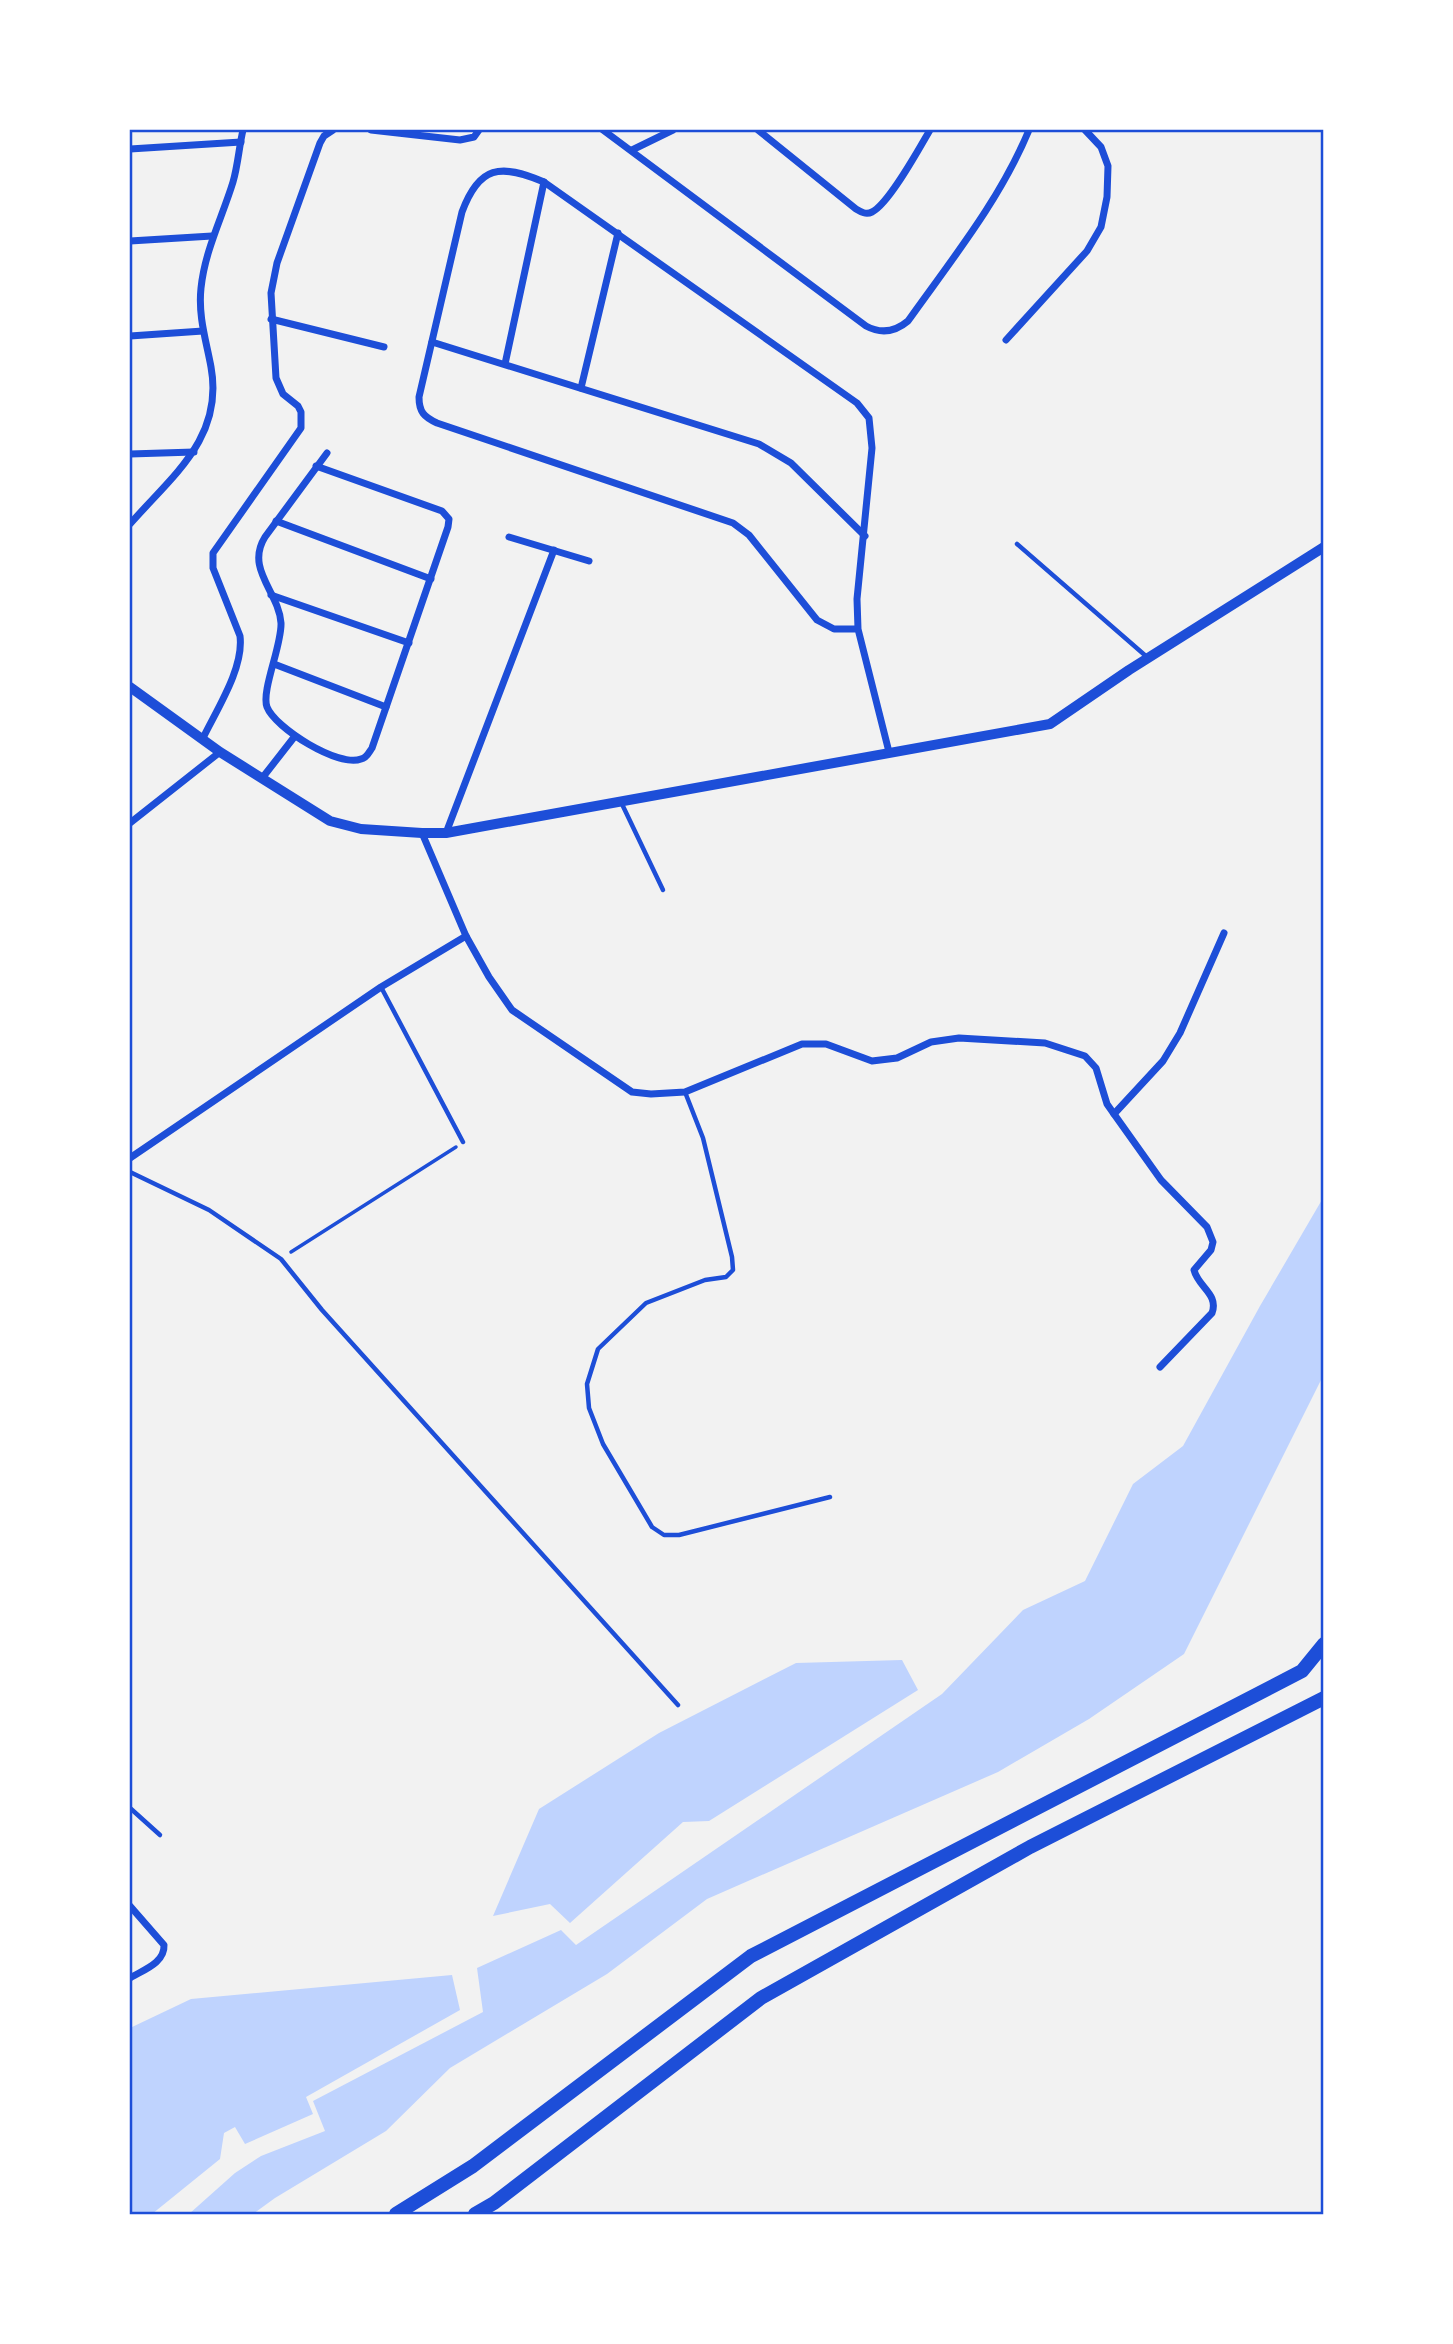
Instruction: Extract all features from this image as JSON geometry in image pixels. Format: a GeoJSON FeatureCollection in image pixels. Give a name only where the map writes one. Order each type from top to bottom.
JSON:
{"type":"FeatureCollection","features":[{"type":"Feature","properties":{"kind":"main road"},"geometry":{"type":"LineString","coordinates":[[396,2214],[473,2166],[751,1956],[1302,1671],[1324,1644]]}},
{"type":"Feature","properties":{"kind":"main road"},"geometry":{"type":"LineString","coordinates":[[475,2214],[494,2203],[761,1998],[1030,1847],[1324,1698]]}},
{"type":"Feature","properties":{"kind":"street"},"geometry":{"type":"LineString","coordinates":[[130,524],[194,452],[206,430],[214,391],[202,331],[201,292],[212,236],[234,179],[243,130]]}},
{"type":"Feature","properties":{"kind":"street"},"geometry":{"type":"LineString","coordinates":[[203,738],[230,680],[241,646],[240,636],[213,568],[213,553],[298,436],[303,420],[298,406],[283,394],[276,377],[271,293],[277,263],[320,143],[324,136],[333,130]]}},
{"type":"Feature","properties":{"kind":"street"},"geometry":{"type":"LineString","coordinates":[[371,130],[460,140],[474,137],[479,130]]}},
{"type":"Feature","properties":{"kind":"street"},"geometry":{"type":"LineString","coordinates":[[603,130],[866,326],[873,330],[890,331],[908,321],[987,212],[1029,130]]}},
{"type":"Feature","properties":{"kind":"street"},"geometry":{"type":"LineString","coordinates":[[632,150],[673,130]]}},
{"type":"Feature","properties":{"kind":"street"},"geometry":{"type":"LineString","coordinates":[[758,130],[856,209],[867,213],[873,211],[887,196],[930,130]]}},
{"type":"Feature","properties":{"kind":"street"},"geometry":{"type":"LineString","coordinates":[[1006,340],[1087,251],[1101,226],[1107,197],[1108,166],[1101,148],[1085,130]]}},
{"type":"Feature","properties":{"kind":"street"},"geometry":{"type":"LineString","coordinates":[[130,149],[241,142]]}},
{"type":"Feature","properties":{"kind":"street"},"geometry":{"type":"LineString","coordinates":[[858,629],[834,629],[817,620],[749,535],[733,523],[428,419],[421,411],[419,397],[462,212],[472,187],[484,176],[494,173],[518,173],[544,182],[858,403],[869,418],[872,448],[858,599],[858,629],[889,752]]}},
{"type":"Feature","properties":{"kind":"street"},"geometry":{"type":"LineString","coordinates":[[505,364],[544,182]]}},
{"type":"Feature","properties":{"kind":"street"},"geometry":{"type":"LineString","coordinates":[[580,388],[618,233]]}},
{"type":"Feature","properties":{"kind":"street"},"geometry":{"type":"LineString","coordinates":[[130,241],[212,236]]}},
{"type":"Feature","properties":{"kind":"street"},"geometry":{"type":"LineString","coordinates":[[271,320],[384,347]]}},
{"type":"Feature","properties":{"kind":"street"},"geometry":{"type":"LineString","coordinates":[[130,336],[202,331]]}},
{"type":"Feature","properties":{"kind":"street"},"geometry":{"type":"LineString","coordinates":[[432,342],[759,444],[791,463],[865,536]]}},
{"type":"Feature","properties":{"kind":"street"},"geometry":{"type":"LineString","coordinates":[[130,454],[194,452]]}},
{"type":"Feature","properties":{"kind":"street"},"geometry":{"type":"LineString","coordinates":[[316,467],[445,513],[449,519],[449,527],[372,748],[362,759],[342,758],[316,748],[295,736],[275,719],[266,706],[266,693],[279,645],[281,624],[280,615],[261,572],[259,550],[276,521],[316,467],[327,453]]}},
{"type":"Feature","properties":{"kind":"street"},"geometry":{"type":"LineString","coordinates":[[276,521],[431,579]]}},
{"type":"Feature","properties":{"kind":"street"},"geometry":{"type":"LineString","coordinates":[[509,537],[589,561]]}},
{"type":"Feature","properties":{"kind":"street"},"geometry":{"type":"LineString","coordinates":[[130,687],[220,752],[330,821],[360,829],[446,833],[1050,724],[1148,658],[1324,547]]}},
{"type":"Feature","properties":{"kind":"street"},"geometry":{"type":"LineString","coordinates":[[446,833],[554,550]]}},
{"type":"Feature","properties":{"kind":"street"},"geometry":{"type":"LineString","coordinates":[[271,594],[409,643]]}},
{"type":"Feature","properties":{"kind":"street"},"geometry":{"type":"LineString","coordinates":[[274,664],[386,707]]}},
{"type":"Feature","properties":{"kind":"street"},"geometry":{"type":"LineString","coordinates":[[263,777],[295,736]]}},
{"type":"Feature","properties":{"kind":"street"},"geometry":{"type":"LineString","coordinates":[[130,823],[220,752]]}},
{"type":"Feature","properties":{"kind":"street"},"geometry":{"type":"LineString","coordinates":[[422,833],[466,936],[489,977],[512,1010],[632,1092],[685,1092],[802,1044],[826,1044],[873,1061],[897,1058],[931,1042],[971,1039],[1045,1043],[1085,1056],[1096,1068],[1107,1104],[1161,1180],[1208,1227],[1213,1242],[1212,1250],[1194,1270],[1195,1276],[1213,1299],[1215,1306],[1212,1313],[1160,1367]]}},
{"type":"Feature","properties":{"kind":"street"},"geometry":{"type":"LineString","coordinates":[[1114,1114],[1163,1061],[1180,1032],[1224,933]]}},
{"type":"Feature","properties":{"kind":"street"},"geometry":{"type":"LineString","coordinates":[[130,1158],[381,986],[466,936]]}},
{"type":"Feature","properties":{"kind":"street"},"geometry":{"type":"LineString","coordinates":[[130,1906],[164,1945],[164,1953],[160,1960],[130,1978]]}},
{"type":"Feature","properties":{"kind":"lane"},"geometry":{"type":"LineString","coordinates":[[1017,544],[1148,658]]}},
{"type":"Feature","properties":{"kind":"lane"},"geometry":{"type":"LineString","coordinates":[[621,802],[663,890]]}},
{"type":"Feature","properties":{"kind":"lane"},"geometry":{"type":"LineString","coordinates":[[381,986],[464,1142]]}},
{"type":"Feature","properties":{"kind":"lane"},"geometry":{"type":"LineString","coordinates":[[685,1092],[704,1138],[733,1257],[733,1270],[726,1277],[705,1280],[646,1303],[598,1349],[587,1384],[589,1408],[604,1444],[652,1527],[664,1535],[679,1535],[830,1497]]}},
{"type":"Feature","properties":{"kind":"lane"},"geometry":{"type":"LineString","coordinates":[[130,1172],[209,1210],[281,1259],[322,1310],[678,1705]]}},
{"type":"Feature","properties":{"kind":"lane"},"geometry":{"type":"LineString","coordinates":[[130,1808],[160,1835]]}},
{"type":"Feature","properties":{"kind":"path"},"geometry":{"type":"LineString","coordinates":[[281,1259],[464,1142]]}},
{"type":"Feature","properties":{"kind":"water"},"geometry":{"type":"Polygon","coordinates":[[[1323,1198],[1323,1376],[1184,1654],[1089,1719],[998,1772],[707,1899],[607,1974],[450,2068],[386,2131],[253,2214],[189,2214],[235,2173],[261,2156],[325,2131],[313,2101],[483,2012],[477,1968],[561,1930],[576,1945],[942,1694],[1023,1610],[1085,1581],[1133,1484],[1183,1446],[1323,1198]]]}},
{"type":"Feature","properties":{"kind":"water"},"geometry":{"type":"Polygon","coordinates":[[[902,1660],[918,1690],[709,1821],[683,1822],[570,1923],[550,1904],[493,1916],[539,1809],[659,1733],[796,1663],[902,1660]]]}},
{"type":"Feature","properties":{"kind":"water"},"geometry":{"type":"Polygon","coordinates":[[[452,1975],[460,2010],[306,2097],[313,2114],[245,2144],[235,2127],[224,2133],[220,2159],[152,2214],[130,2214],[130,2028],[191,1999],[452,1975]]]}}]}
